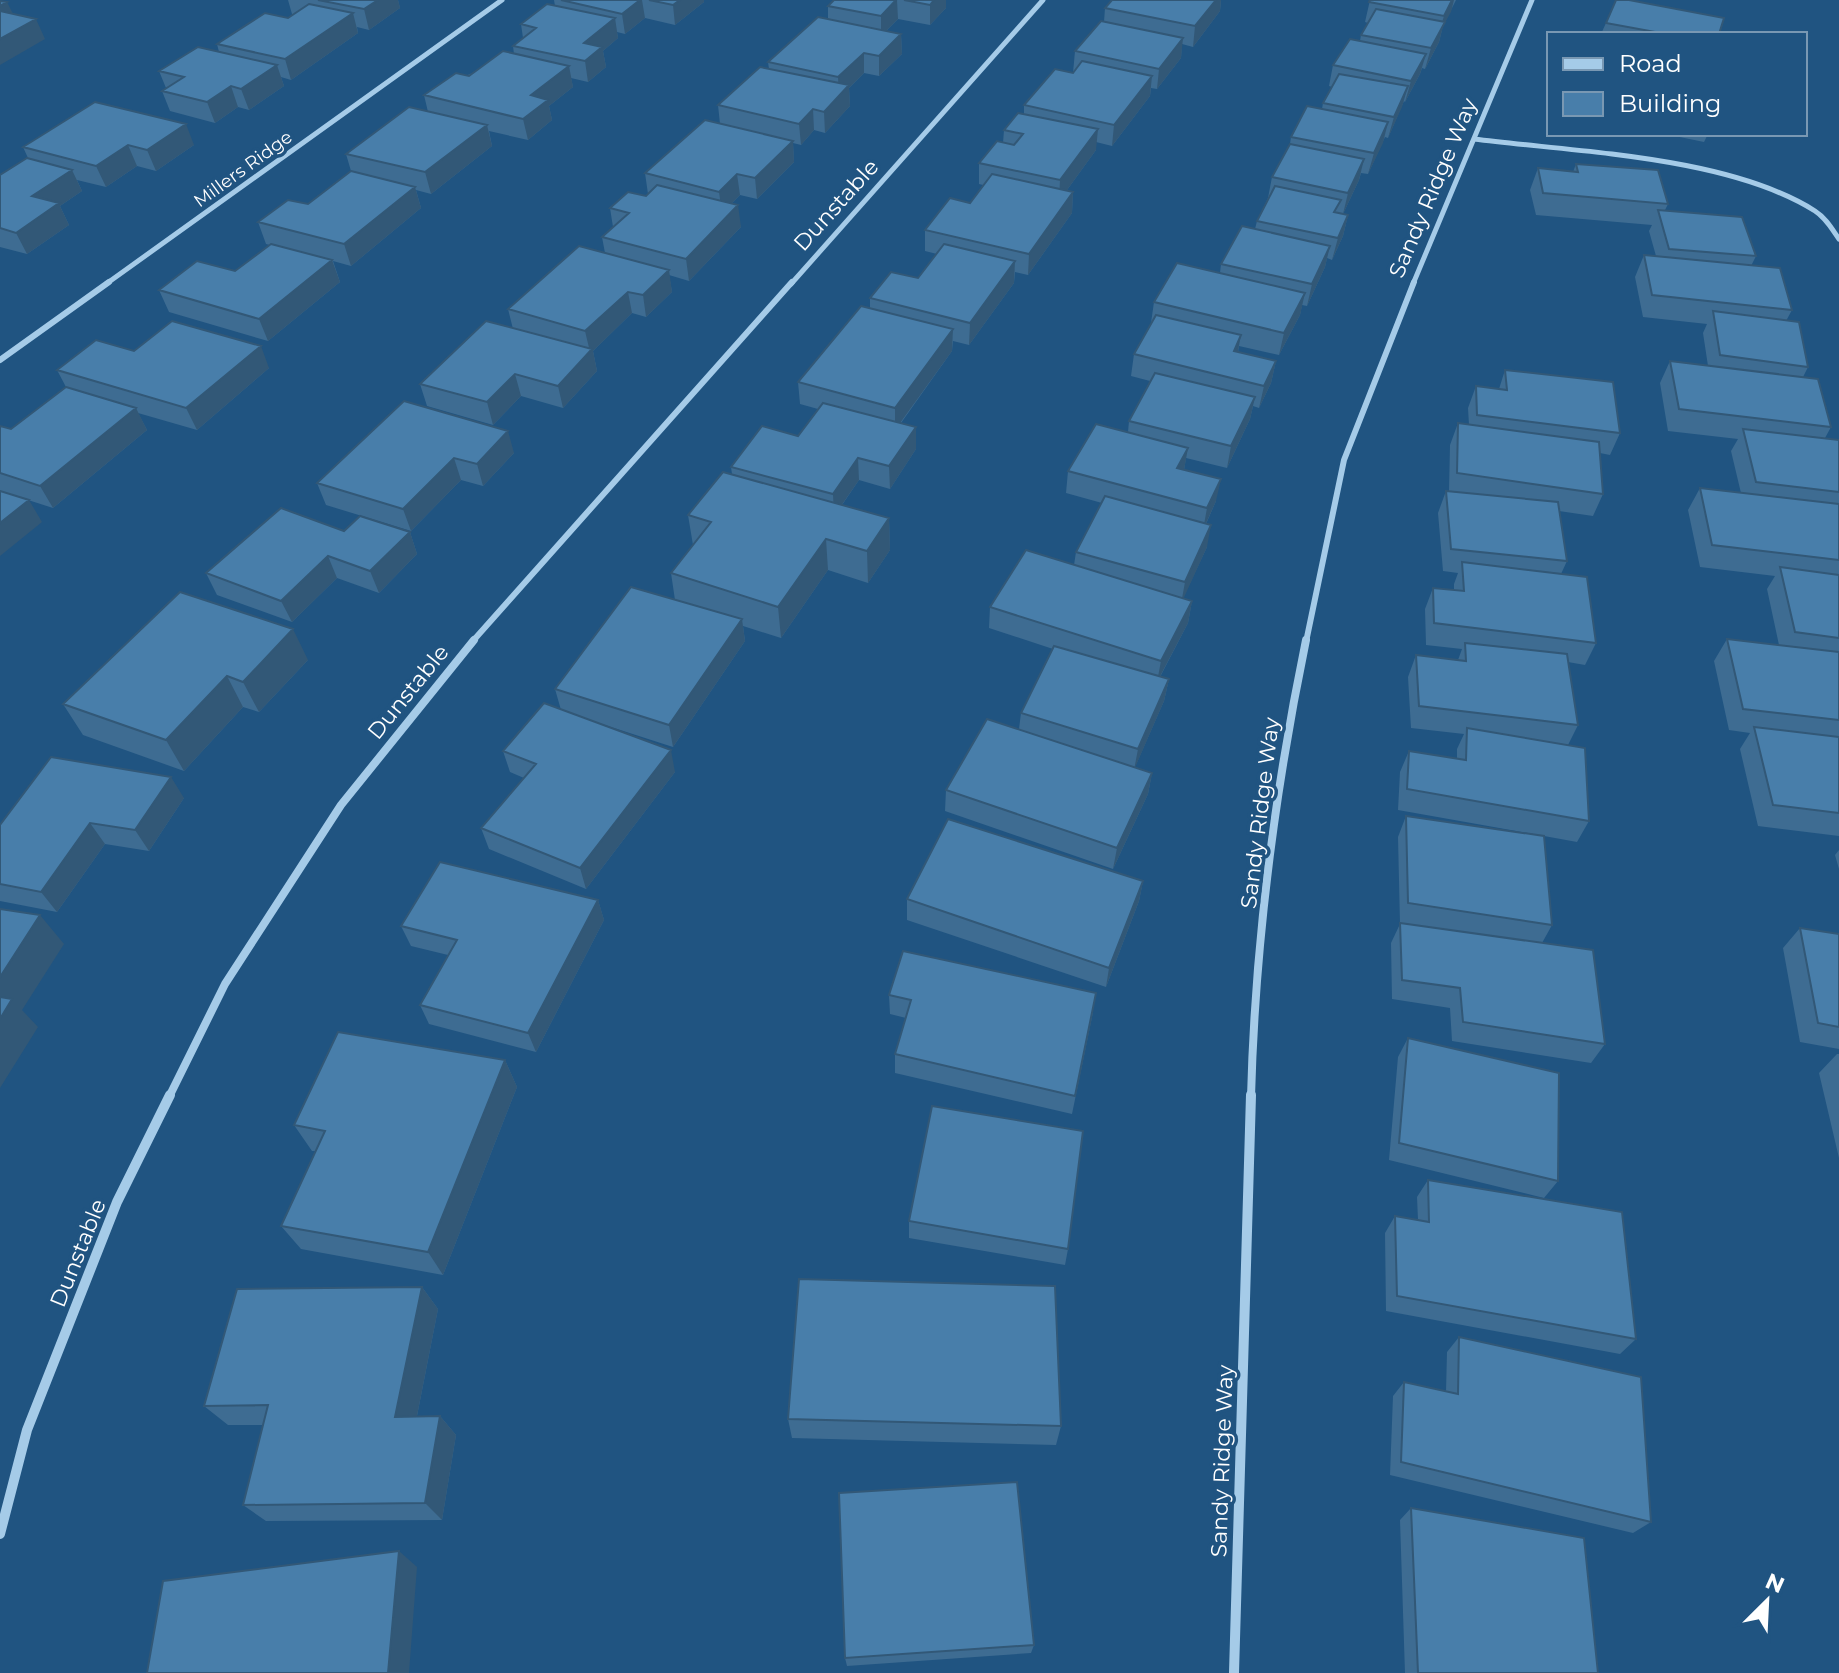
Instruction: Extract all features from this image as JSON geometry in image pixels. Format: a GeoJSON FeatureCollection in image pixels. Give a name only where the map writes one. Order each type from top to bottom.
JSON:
{"type":"FeatureCollection","features":[{"type":"Feature","properties":{"kind":"street","name":"Millers Ridge"},"geometry":{"type":"LineString","coordinates":[[0,360],[502,0]]}},
{"type":"Feature","properties":{"kind":"street","name":"Dunstable"},"geometry":{"type":"LineString","coordinates":[[0,1534],[27,1430],[117,1202],[225,984],[341,805],[441,677],[1043,0]]}},
{"type":"Feature","properties":{"kind":"street","name":"Sandy Ridge Way"},"geometry":{"type":"LineString","coordinates":[[1234,1673],[1253,1019],[1284,747],[1344,460],[1372,381],[1532,0]]}},
{"type":"Feature","properties":{"kind":"street"},"geometry":{"type":"LineString","coordinates":[[1474,139],[1691,169],[1747,184],[1818,212],[1839,239]]}},
{"type":"Feature","properties":{"kind":"building"},"geometry":{"type":"Polygon","coordinates":[[[318,0],[378,0],[364,9],[318,0]]]}},
{"type":"Feature","properties":{"kind":"building"},"geometry":{"type":"Polygon","coordinates":[[[561,0],[640,0],[622,14],[561,0]]]}},
{"type":"Feature","properties":{"kind":"building"},"geometry":{"type":"Polygon","coordinates":[[[649,0],[680,0],[673,5],[649,0]]]}},
{"type":"Feature","properties":{"kind":"building"},"geometry":{"type":"Polygon","coordinates":[[[834,0],[896,0],[881,16],[828,6],[834,0]]]}},
{"type":"Feature","properties":{"kind":"building"},"geometry":{"type":"Polygon","coordinates":[[[904,0],[934,0],[930,5],[904,0]]]}},
{"type":"Feature","properties":{"kind":"building"},"geometry":{"type":"Polygon","coordinates":[[[1112,0],[1216,0],[1195,26],[1105,8],[1112,0]]]}},
{"type":"Feature","properties":{"kind":"building"},"geometry":{"type":"Polygon","coordinates":[[[1370,0],[1452,0],[1444,16],[1370,0]]]}},
{"type":"Feature","properties":{"kind":"building"},"geometry":{"type":"Polygon","coordinates":[[[1616,0],[1724,18],[1720,32],[1655,32],[1606,23],[1616,0]]]}},
{"type":"Feature","properties":{"kind":"building"},"geometry":{"type":"Polygon","coordinates":[[[309,4],[353,13],[285,59],[217,44],[265,13],[288,18],[309,4]]]}},
{"type":"Feature","properties":{"kind":"building"},"geometry":{"type":"Polygon","coordinates":[[[547,4],[615,18],[584,43],[602,47],[585,61],[513,46],[536,28],[521,24],[547,4]]]}},
{"type":"Feature","properties":{"kind":"building"},"geometry":{"type":"Polygon","coordinates":[[[1376,9],[1445,22],[1431,48],[1361,35],[1376,9]]]}},
{"type":"Feature","properties":{"kind":"building"},"geometry":{"type":"Polygon","coordinates":[[[0,11],[36,19],[0,39],[0,11]]]}},
{"type":"Feature","properties":{"kind":"building"},"geometry":{"type":"Polygon","coordinates":[[[818,17],[901,34],[879,56],[864,53],[838,77],[768,62],[818,17]]]}},
{"type":"Feature","properties":{"kind":"building"},"geometry":{"type":"Polygon","coordinates":[[[1101,21],[1183,38],[1159,69],[1075,51],[1101,21]]]}},
{"type":"Feature","properties":{"kind":"building"},"geometry":{"type":"Polygon","coordinates":[[[1350,39],[1426,54],[1411,81],[1333,65],[1350,39]]]}},
{"type":"Feature","properties":{"kind":"building"},"geometry":{"type":"Polygon","coordinates":[[[198,47],[277,65],[241,89],[231,86],[207,102],[162,91],[184,77],[159,71],[198,47]]]}},
{"type":"Feature","properties":{"kind":"building"},"geometry":{"type":"Polygon","coordinates":[[[503,51],[569,66],[531,95],[548,100],[523,119],[424,95],[456,73],[469,76],[503,51]]]}},
{"type":"Feature","properties":{"kind":"building"},"geometry":{"type":"Polygon","coordinates":[[[1082,61],[1152,76],[1114,125],[1024,105],[1055,69],[1073,73],[1082,61]]]}},
{"type":"Feature","properties":{"kind":"building"},"geometry":{"type":"Polygon","coordinates":[[[760,67],[849,85],[824,112],[813,109],[799,124],[718,105],[760,67]]]}},
{"type":"Feature","properties":{"kind":"building"},"geometry":{"type":"Polygon","coordinates":[[[1339,74],[1408,86],[1394,117],[1323,103],[1339,74]]]}},
{"type":"Feature","properties":{"kind":"building"},"geometry":{"type":"Polygon","coordinates":[[[95,102],[186,124],[147,150],[128,145],[96,166],[23,147],[95,102]]]}},
{"type":"Feature","properties":{"kind":"building"},"geometry":{"type":"Polygon","coordinates":[[[1307,106],[1388,122],[1374,153],[1291,137],[1307,106]]]}},
{"type":"Feature","properties":{"kind":"building"},"geometry":{"type":"Polygon","coordinates":[[[409,107],[487,125],[425,172],[346,154],[409,107]]]}},
{"type":"Feature","properties":{"kind":"building"},"geometry":{"type":"Polygon","coordinates":[[[1018,113],[1098,129],[1060,180],[979,163],[997,141],[1014,145],[1023,134],[1004,130],[1018,113]]]}},
{"type":"Feature","properties":{"kind":"building"},"geometry":{"type":"Polygon","coordinates":[[[705,120],[793,141],[755,178],[737,174],[719,192],[645,173],[705,120]]]}},
{"type":"Feature","properties":{"kind":"building"},"geometry":{"type":"Polygon","coordinates":[[[1290,144],[1364,159],[1348,193],[1272,177],[1290,144]]]}},
{"type":"Feature","properties":{"kind":"building"},"geometry":{"type":"Polygon","coordinates":[[[27,158],[72,170],[32,196],[59,203],[16,233],[0,228],[0,175],[27,158]]]}},
{"type":"Feature","properties":{"kind":"building"},"geometry":{"type":"Polygon","coordinates":[[[1576,164],[1658,170],[1668,204],[1543,193],[1538,168],[1578,172],[1576,164]]]}},
{"type":"Feature","properties":{"kind":"building"},"geometry":{"type":"Polygon","coordinates":[[[351,171],[415,187],[344,244],[258,222],[288,200],[308,204],[351,171]]]}},
{"type":"Feature","properties":{"kind":"building"},"geometry":{"type":"Polygon","coordinates":[[[992,174],[1073,192],[1029,254],[925,230],[950,198],[970,203],[992,174]]]}},
{"type":"Feature","properties":{"kind":"building"},"geometry":{"type":"Polygon","coordinates":[[[657,185],[738,205],[686,259],[602,237],[629,213],[610,208],[628,192],[646,196],[657,185]]]}},
{"type":"Feature","properties":{"kind":"building"},"geometry":{"type":"Polygon","coordinates":[[[1275,186],[1341,200],[1334,212],[1348,215],[1338,238],[1257,221],[1275,186]]]}},
{"type":"Feature","properties":{"kind":"building"},"geometry":{"type":"Polygon","coordinates":[[[1658,210],[1742,217],[1756,256],[1669,249],[1658,210]]]}},
{"type":"Feature","properties":{"kind":"building"},"geometry":{"type":"Polygon","coordinates":[[[1242,226],[1330,246],[1312,284],[1221,264],[1242,226]]]}},
{"type":"Feature","properties":{"kind":"building"},"geometry":{"type":"Polygon","coordinates":[[[271,244],[332,260],[259,319],[159,290],[197,261],[235,271],[271,244]]]}},
{"type":"Feature","properties":{"kind":"building"},"geometry":{"type":"Polygon","coordinates":[[[944,244],[1015,261],[970,323],[870,298],[891,272],[918,278],[944,244]]]}},
{"type":"Feature","properties":{"kind":"building"},"geometry":{"type":"Polygon","coordinates":[[[579,246],[669,270],[643,295],[628,292],[585,331],[508,309],[579,246]]]}},
{"type":"Feature","properties":{"kind":"building"},"geometry":{"type":"Polygon","coordinates":[[[1644,255],[1780,268],[1792,310],[1652,295],[1644,255]]]}},
{"type":"Feature","properties":{"kind":"building"},"geometry":{"type":"Polygon","coordinates":[[[1177,263],[1305,293],[1284,333],[1154,302],[1177,263]]]}},
{"type":"Feature","properties":{"kind":"building"},"geometry":{"type":"Polygon","coordinates":[[[861,306],[953,329],[895,408],[798,382],[861,306]]]}},
{"type":"Feature","properties":{"kind":"building"},"geometry":{"type":"Polygon","coordinates":[[[1713,311],[1799,322],[1808,367],[1720,355],[1713,311]]]}},
{"type":"Feature","properties":{"kind":"building"},"geometry":{"type":"Polygon","coordinates":[[[1156,315],[1241,335],[1234,351],[1276,361],[1264,386],[1134,354],[1156,315]]]}},
{"type":"Feature","properties":{"kind":"building"},"geometry":{"type":"Polygon","coordinates":[[[172,321],[261,346],[186,408],[57,370],[96,340],[134,351],[172,321]]]}},
{"type":"Feature","properties":{"kind":"building"},"geometry":{"type":"Polygon","coordinates":[[[486,321],[592,349],[558,386],[515,374],[487,402],[420,384],[486,321]]]}},
{"type":"Feature","properties":{"kind":"building"},"geometry":{"type":"Polygon","coordinates":[[[1670,361],[1818,379],[1831,427],[1679,409],[1670,361]]]}},
{"type":"Feature","properties":{"kind":"building"},"geometry":{"type":"Polygon","coordinates":[[[1505,370],[1613,382],[1620,433],[1477,415],[1476,386],[1507,390],[1505,370]]]}},
{"type":"Feature","properties":{"kind":"building"},"geometry":{"type":"Polygon","coordinates":[[[1155,373],[1255,397],[1231,446],[1129,421],[1155,373]]]}},
{"type":"Feature","properties":{"kind":"building"},"geometry":{"type":"Polygon","coordinates":[[[66,387],[136,408],[40,486],[0,473],[0,426],[11,429],[66,387]]]}},
{"type":"Feature","properties":{"kind":"building"},"geometry":{"type":"Polygon","coordinates":[[[404,401],[508,431],[477,464],[454,458],[403,509],[317,483],[404,401]]]}},
{"type":"Feature","properties":{"kind":"building"},"geometry":{"type":"Polygon","coordinates":[[[823,403],[916,427],[889,466],[858,458],[833,494],[731,467],[762,426],[798,436],[823,403]]]}},
{"type":"Feature","properties":{"kind":"building"},"geometry":{"type":"Polygon","coordinates":[[[1458,423],[1599,442],[1603,494],[1457,473],[1458,423]]]}},
{"type":"Feature","properties":{"kind":"building"},"geometry":{"type":"Polygon","coordinates":[[[1096,424],[1188,448],[1177,468],[1221,479],[1207,508],[1068,471],[1096,424]]]}},
{"type":"Feature","properties":{"kind":"building"},"geometry":{"type":"Polygon","coordinates":[[[1743,429],[1839,440],[1839,492],[1756,482],[1743,429]]]}},
{"type":"Feature","properties":{"kind":"building"},"geometry":{"type":"Polygon","coordinates":[[[723,472],[889,518],[867,551],[826,539],[778,607],[671,573],[711,522],[688,515],[723,472]]]}},
{"type":"Feature","properties":{"kind":"building"},"geometry":{"type":"Polygon","coordinates":[[[1700,488],[1839,504],[1839,560],[1712,545],[1700,488]]]}},
{"type":"Feature","properties":{"kind":"building"},"geometry":{"type":"Polygon","coordinates":[[[0,491],[29,500],[0,523],[0,491]]]}},
{"type":"Feature","properties":{"kind":"building"},"geometry":{"type":"Polygon","coordinates":[[[1446,491],[1558,502],[1567,561],[1451,549],[1446,491]]]}},
{"type":"Feature","properties":{"kind":"building"},"geometry":{"type":"Polygon","coordinates":[[[1105,496],[1211,525],[1185,582],[1076,552],[1105,496]]]}},
{"type":"Feature","properties":{"kind":"building"},"geometry":{"type":"Polygon","coordinates":[[[281,508],[344,531],[360,516],[410,532],[370,571],[328,556],[281,601],[206,573],[281,508]]]}},
{"type":"Feature","properties":{"kind":"building"},"geometry":{"type":"Polygon","coordinates":[[[1026,550],[1192,601],[1161,661],[990,607],[1026,550]]]}},
{"type":"Feature","properties":{"kind":"building"},"geometry":{"type":"Polygon","coordinates":[[[1462,562],[1587,577],[1596,643],[1434,623],[1433,588],[1464,591],[1462,562]]]}},
{"type":"Feature","properties":{"kind":"building"},"geometry":{"type":"Polygon","coordinates":[[[1780,567],[1839,575],[1839,638],[1795,632],[1780,567]]]}},
{"type":"Feature","properties":{"kind":"building"},"geometry":{"type":"Polygon","coordinates":[[[631,587],[742,619],[669,725],[555,689],[631,587]]]}},
{"type":"Feature","properties":{"kind":"building"},"geometry":{"type":"Polygon","coordinates":[[[180,592],[293,629],[243,682],[227,676],[166,740],[63,704],[180,592]]]}},
{"type":"Feature","properties":{"kind":"building"},"geometry":{"type":"Polygon","coordinates":[[[1727,639],[1839,652],[1839,720],[1743,709],[1727,639]]]}},
{"type":"Feature","properties":{"kind":"building"},"geometry":{"type":"Polygon","coordinates":[[[1465,643],[1567,654],[1578,725],[1419,706],[1416,655],[1466,661],[1465,643]]]}},
{"type":"Feature","properties":{"kind":"building"},"geometry":{"type":"Polygon","coordinates":[[[1054,646],[1169,679],[1138,749],[1021,713],[1054,646]]]}},
{"type":"Feature","properties":{"kind":"building"},"geometry":{"type":"Polygon","coordinates":[[[544,703],[671,750],[580,868],[481,828],[536,764],[503,751],[544,703]]]}},
{"type":"Feature","properties":{"kind":"building"},"geometry":{"type":"Polygon","coordinates":[[[987,719],[1152,773],[1117,848],[946,790],[987,719]]]}},
{"type":"Feature","properties":{"kind":"building"},"geometry":{"type":"Polygon","coordinates":[[[1754,727],[1839,737],[1839,813],[1773,805],[1754,727]]]}},
{"type":"Feature","properties":{"kind":"building"},"geometry":{"type":"Polygon","coordinates":[[[1467,728],[1585,748],[1589,821],[1407,789],[1409,751],[1466,760],[1467,728]]]}},
{"type":"Feature","properties":{"kind":"building"},"geometry":{"type":"Polygon","coordinates":[[[51,757],[171,777],[135,830],[90,823],[41,892],[0,884],[0,825],[51,757]]]}},
{"type":"Feature","properties":{"kind":"building"},"geometry":{"type":"Polygon","coordinates":[[[1406,816],[1544,836],[1552,925],[1408,903],[1406,816]]]}},
{"type":"Feature","properties":{"kind":"building"},"geometry":{"type":"Polygon","coordinates":[[[948,819],[1143,881],[1109,968],[907,899],[948,819]]]}},
{"type":"Feature","properties":{"kind":"building"},"geometry":{"type":"Polygon","coordinates":[[[440,862],[598,900],[528,1033],[420,1005],[457,940],[401,926],[440,862]]]}},
{"type":"Feature","properties":{"kind":"building"},"geometry":{"type":"Polygon","coordinates":[[[0,909],[40,915],[0,977],[0,909]]]}},
{"type":"Feature","properties":{"kind":"building"},"geometry":{"type":"Polygon","coordinates":[[[1400,923],[1593,950],[1605,1044],[1463,1022],[1460,988],[1402,980],[1400,923]]]}},
{"type":"Feature","properties":{"kind":"building"},"geometry":{"type":"Polygon","coordinates":[[[1800,928],[1839,934],[1839,1027],[1818,1023],[1800,928]]]}},
{"type":"Feature","properties":{"kind":"building"},"geometry":{"type":"Polygon","coordinates":[[[903,951],[1096,993],[1075,1096],[895,1054],[911,1000],[889,995],[903,951]]]}},
{"type":"Feature","properties":{"kind":"building"},"geometry":{"type":"Polygon","coordinates":[[[0,997],[12,999],[0,1019],[0,997]]]}},
{"type":"Feature","properties":{"kind":"building"},"geometry":{"type":"Polygon","coordinates":[[[338,1032],[505,1060],[428,1252],[281,1226],[325,1131],[294,1125],[338,1032]]]}},
{"type":"Feature","properties":{"kind":"building"},"geometry":{"type":"Polygon","coordinates":[[[1408,1038],[1559,1073],[1558,1181],[1399,1143],[1408,1038]]]}},
{"type":"Feature","properties":{"kind":"building"},"geometry":{"type":"Polygon","coordinates":[[[932,1106],[1083,1131],[1068,1249],[909,1221],[932,1106]]]}},
{"type":"Feature","properties":{"kind":"building"},"geometry":{"type":"Polygon","coordinates":[[[1428,1180],[1622,1212],[1636,1339],[1397,1296],[1395,1216],[1429,1222],[1428,1180]]]}},
{"type":"Feature","properties":{"kind":"building"},"geometry":{"type":"Polygon","coordinates":[[[799,1279],[1055,1286],[1061,1426],[788,1419],[799,1279]]]}},
{"type":"Feature","properties":{"kind":"building"},"geometry":{"type":"Polygon","coordinates":[[[422,1287],[395,1417],[440,1416],[425,1503],[243,1505],[268,1405],[204,1406],[237,1289],[422,1287]]]}},
{"type":"Feature","properties":{"kind":"building"},"geometry":{"type":"Polygon","coordinates":[[[1459,1337],[1641,1377],[1651,1522],[1401,1462],[1404,1382],[1458,1394],[1459,1337]]]}},
{"type":"Feature","properties":{"kind":"building"},"geometry":{"type":"Polygon","coordinates":[[[1017,1482],[1034,1645],[845,1658],[839,1493],[1017,1482]]]}},
{"type":"Feature","properties":{"kind":"building"},"geometry":{"type":"Polygon","coordinates":[[[1411,1508],[1584,1538],[1598,1673],[1418,1673],[1411,1508]]]}},
{"type":"Feature","properties":{"kind":"building"},"geometry":{"type":"Polygon","coordinates":[[[399,1551],[388,1673],[147,1673],[163,1581],[399,1551]]]}}]}
